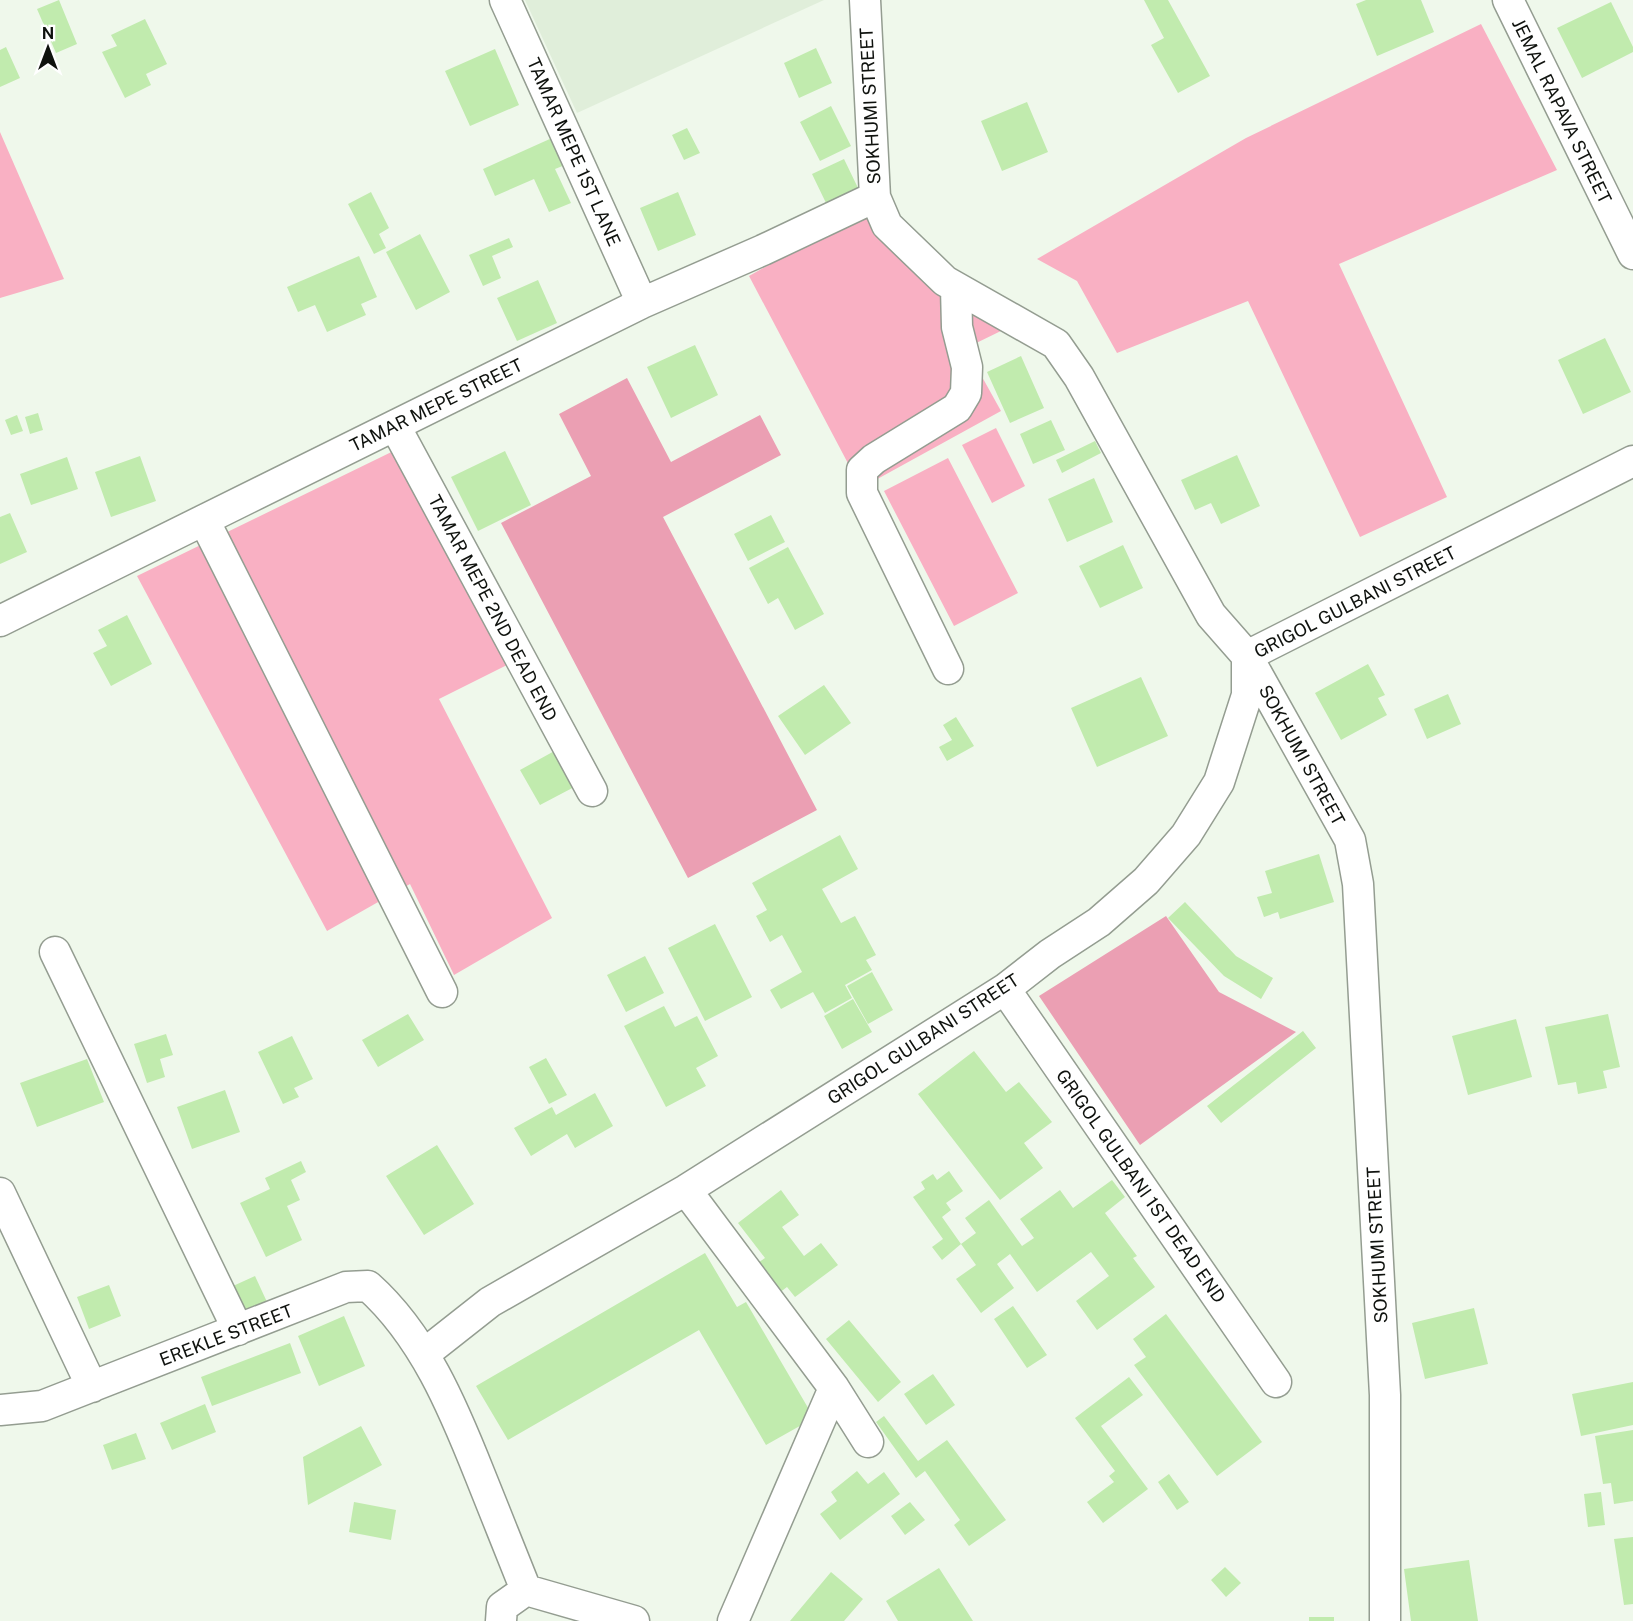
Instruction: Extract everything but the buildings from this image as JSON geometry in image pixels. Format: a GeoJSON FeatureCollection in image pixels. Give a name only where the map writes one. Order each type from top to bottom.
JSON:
{"type":"FeatureCollection","features":[{"type":"Feature","properties":{"kind":"street","name":"TAMAR MEPE 1ST LANE"},"geometry":{"type":"LineString","coordinates":[[505,0],[642,303]]}},
{"type":"Feature","properties":{"kind":"street","name":"SOKHUMI STREET"},"geometry":{"type":"LineString","coordinates":[[865,0],[875,197],[887,225],[945,281],[1056,344],[1079,377],[1211,615],[1247,656],[1350,840],[1358,884],[1385,1395],[1385,1621]]}},
{"type":"Feature","properties":{"kind":"street","name":"JEMAL RAPAVA STREET"},"geometry":{"type":"LineString","coordinates":[[1508,0],[1633,254]]}},
{"type":"Feature","properties":{"kind":"street","name":"TAMAR MEPE STREET"},"geometry":{"type":"LineString","coordinates":[[0,621],[642,303],[763,250],[875,197]]}},
{"type":"Feature","properties":{"kind":"street"},"geometry":{"type":"LineString","coordinates":[[948,669],[862,493],[862,470],[874,459],[957,408],[966,393],[967,367],[957,327],[956,288]]}},
{"type":"Feature","properties":{"kind":"street","name":"TAMAR MEPE 2ND DEAD END"},"geometry":{"type":"LineString","coordinates":[[395,426],[592,791]]}},
{"type":"Feature","properties":{"kind":"street","name":"GRIGOL GULBANI STREET"},"geometry":{"type":"LineString","coordinates":[[424,1354],[490,1302],[686,1190],[1005,989],[1050,954],[1107,915],[1146,881],[1186,835],[1220,782],[1247,695],[1247,656],[1633,461]]}},
{"type":"Feature","properties":{"kind":"street"},"geometry":{"type":"LineString","coordinates":[[204,520],[442,992]]}},
{"type":"Feature","properties":{"kind":"street"},"geometry":{"type":"LineString","coordinates":[[56,952],[238,1330]]}},
{"type":"Feature","properties":{"kind":"street","name":"GRIGOL GULBANI 1ST DEAD END"},"geometry":{"type":"LineString","coordinates":[[1005,989],[1276,1382]]}},
{"type":"Feature","properties":{"kind":"street"},"geometry":{"type":"LineString","coordinates":[[686,1190],[834,1388],[868,1442]]}},
{"type":"Feature","properties":{"kind":"street"},"geometry":{"type":"LineString","coordinates":[[0,1193],[92,1387]]}},
{"type":"Feature","properties":{"kind":"street","name":"EREKLE STREET"},"geometry":{"type":"LineString","coordinates":[[0,1410],[42,1406],[346,1287],[368,1286],[384,1301],[424,1354]]}},
{"type":"Feature","properties":{"kind":"street"},"geometry":{"type":"LineString","coordinates":[[424,1354],[455,1413],[526,1590]]}},
{"type":"Feature","properties":{"kind":"street"},"geometry":{"type":"LineString","coordinates":[[733,1621],[834,1388]]}},
{"type":"Feature","properties":{"kind":"street"},"geometry":{"type":"LineString","coordinates":[[501,1621],[502,1607],[526,1590]]}},
{"type":"Feature","properties":{"kind":"street"},"geometry":{"type":"LineString","coordinates":[[526,1590],[634,1621]]}},
{"type":"Feature","properties":{"kind":"shaded area"},"geometry":{"type":"Polygon","coordinates":[[[525,0],[824,0],[577,113],[525,0]]]}},
{"type":"Feature","properties":{"kind":"shaded area"},"geometry":{"type":"Polygon","coordinates":[[[1481,24],[1557,170],[1339,264],[1447,497],[1360,537],[1248,301],[1117,353],[1077,281],[1037,259],[1246,138],[1481,24]]]}},
{"type":"Feature","properties":{"kind":"shaded area"},"geometry":{"type":"Polygon","coordinates":[[[0,132],[64,279],[0,298],[0,132]]]}},
{"type":"Feature","properties":{"kind":"shaded area"},"geometry":{"type":"Polygon","coordinates":[[[860,214],[881,224],[1005,329],[966,348],[1001,411],[861,488],[749,276],[860,214]]]}},
{"type":"Feature","properties":{"kind":"shaded area"},"geometry":{"type":"Polygon","coordinates":[[[627,378],[671,462],[760,415],[781,455],[663,517],[817,810],[688,878],[501,523],[591,476],[559,414],[627,378]]]}},
{"type":"Feature","properties":{"kind":"shaded area"},"geometry":{"type":"Polygon","coordinates":[[[996,428],[1025,486],[992,503],[962,445],[996,428]]]}},
{"type":"Feature","properties":{"kind":"shaded area"},"geometry":{"type":"Polygon","coordinates":[[[414,441],[525,656],[439,699],[552,918],[454,975],[410,884],[327,931],[137,576],[414,441]]]}},
{"type":"Feature","properties":{"kind":"shaded area"},"geometry":{"type":"Polygon","coordinates":[[[948,458],[1018,593],[954,626],[884,491],[948,458]]]}},
{"type":"Feature","properties":{"kind":"shaded area"},"geometry":{"type":"Polygon","coordinates":[[[1166,916],[1219,992],[1296,1032],[1140,1145],[1039,996],[1166,916]]]}}]}
